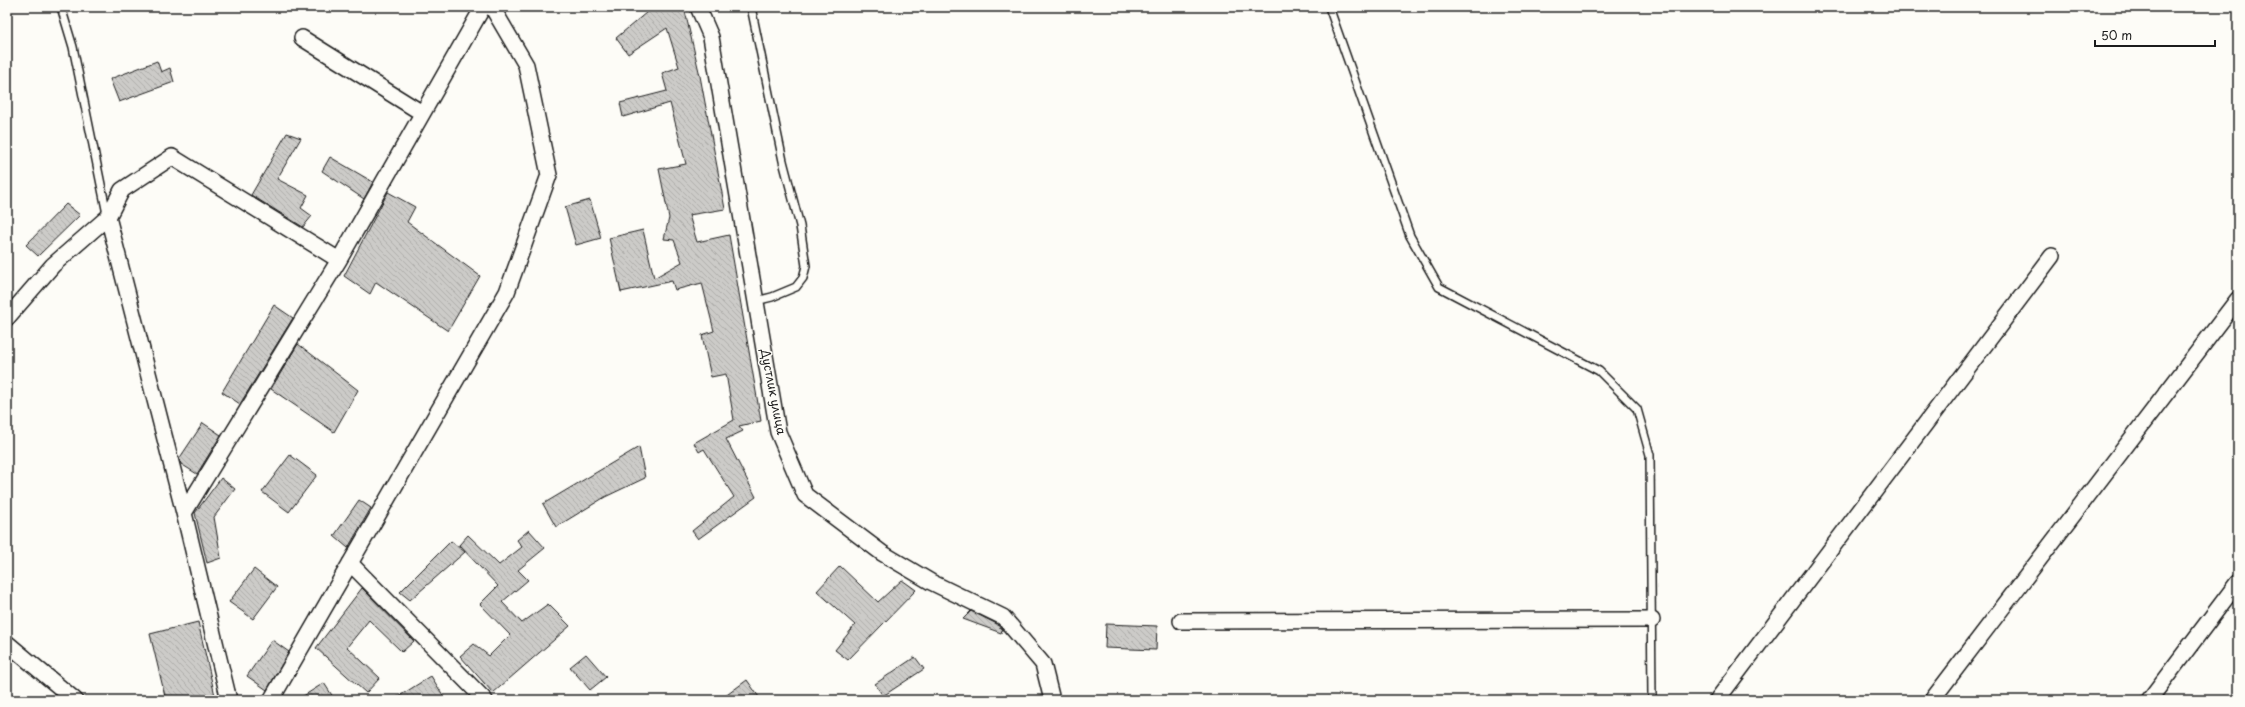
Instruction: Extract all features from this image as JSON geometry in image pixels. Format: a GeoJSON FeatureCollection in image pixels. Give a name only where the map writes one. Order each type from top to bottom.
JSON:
{"type":"FeatureCollection","features":[{"type":"Feature","properties":{"kind":"street"},"geometry":{"type":"LineString","coordinates":[[184,512],[339,260],[483,7]]}},
{"type":"Feature","properties":{"kind":"street"},"geometry":{"type":"LineString","coordinates":[[271,700],[507,292],[549,175],[526,65],[492,7]]}},
{"type":"Feature","properties":{"kind":"street","name":"Дустлик улица"},"geometry":{"type":"LineString","coordinates":[[698,7],[711,36],[778,432],[805,496],[882,553],[931,582],[1003,617],[1043,664],[1052,700]]}},
{"type":"Feature","properties":{"kind":"street"},"geometry":{"type":"LineString","coordinates":[[302,38],[422,113]]}},
{"type":"Feature","properties":{"kind":"street"},"geometry":{"type":"LineString","coordinates":[[7,318],[53,264],[108,217],[122,190],[172,157],[339,260]]}},
{"type":"Feature","properties":{"kind":"street"},"geometry":{"type":"LineString","coordinates":[[108,217],[184,512],[229,700]]}},
{"type":"Feature","properties":{"kind":"street"},"geometry":{"type":"LineString","coordinates":[[1717,700],[2052,256]]}},
{"type":"Feature","properties":{"kind":"street"},"geometry":{"type":"LineString","coordinates":[[1932,700],[2238,299]]}},
{"type":"Feature","properties":{"kind":"street"},"geometry":{"type":"LineString","coordinates":[[350,563],[485,700]]}},
{"type":"Feature","properties":{"kind":"street"},"geometry":{"type":"LineString","coordinates":[[2148,700],[2238,582]]}},
{"type":"Feature","properties":{"kind":"street"},"geometry":{"type":"LineString","coordinates":[[1181,621],[1652,620]]}},
{"type":"Feature","properties":{"kind":"street"},"geometry":{"type":"LineString","coordinates":[[7,643],[75,700]]}},
{"type":"Feature","properties":{"kind":"lane"},"geometry":{"type":"LineString","coordinates":[[61,7],[73,47],[108,217]]}},
{"type":"Feature","properties":{"kind":"lane"},"geometry":{"type":"LineString","coordinates":[[751,7],[783,161],[800,226],[806,266],[803,278],[796,287],[772,298],[756,301]]}},
{"type":"Feature","properties":{"kind":"lane"},"geometry":{"type":"LineString","coordinates":[[1329,7],[1410,236],[1439,287],[1599,371],[1638,409],[1650,455],[1652,700]]}},
{"type":"Feature","properties":{"kind":"building"},"geometry":{"type":"Polygon","coordinates":[[[653,7],[684,7],[700,76],[725,209],[689,215],[697,242],[729,235],[761,421],[739,426],[743,431],[726,439],[756,497],[698,539],[692,531],[734,497],[704,449],[699,452],[694,443],[734,420],[726,374],[711,377],[702,335],[714,331],[702,283],[675,290],[672,281],[621,292],[609,238],[643,230],[654,278],[682,262],[674,240],[664,239],[669,218],[659,169],[686,164],[670,103],[623,117],[620,103],[667,91],[662,73],[679,67],[667,28],[628,54],[616,38],[653,7]]]}},
{"type":"Feature","properties":{"kind":"building"},"geometry":{"type":"Polygon","coordinates":[[[157,61],[161,72],[170,68],[174,82],[119,102],[110,79],[157,61]]]}},
{"type":"Feature","properties":{"kind":"building"},"geometry":{"type":"Polygon","coordinates":[[[287,133],[301,138],[277,179],[308,195],[301,208],[312,216],[303,227],[251,195],[287,133]]]}},
{"type":"Feature","properties":{"kind":"building"},"geometry":{"type":"Polygon","coordinates":[[[330,157],[373,182],[364,199],[322,171],[330,157]]]}},
{"type":"Feature","properties":{"kind":"building"},"geometry":{"type":"Polygon","coordinates":[[[388,192],[415,207],[407,222],[480,276],[448,331],[376,282],[370,294],[344,276],[388,192]]]}},
{"type":"Feature","properties":{"kind":"building"},"geometry":{"type":"Polygon","coordinates":[[[590,200],[601,238],[576,245],[565,207],[590,200]]]}},
{"type":"Feature","properties":{"kind":"building"},"geometry":{"type":"Polygon","coordinates":[[[66,204],[80,215],[38,256],[26,245],[66,204]]]}},
{"type":"Feature","properties":{"kind":"building"},"geometry":{"type":"Polygon","coordinates":[[[274,305],[293,318],[240,404],[222,392],[274,305]]]}},
{"type":"Feature","properties":{"kind":"building"},"geometry":{"type":"Polygon","coordinates":[[[298,344],[358,390],[334,432],[271,389],[298,344]]]}},
{"type":"Feature","properties":{"kind":"building"},"geometry":{"type":"Polygon","coordinates":[[[203,423],[221,435],[197,474],[181,464],[179,459],[203,423]]]}},
{"type":"Feature","properties":{"kind":"building"},"geometry":{"type":"Polygon","coordinates":[[[639,447],[645,478],[605,497],[556,527],[543,504],[639,447]]]}},
{"type":"Feature","properties":{"kind":"building"},"geometry":{"type":"Polygon","coordinates":[[[290,455],[317,475],[289,512],[262,492],[290,455]]]}},
{"type":"Feature","properties":{"kind":"building"},"geometry":{"type":"Polygon","coordinates":[[[221,478],[235,489],[214,517],[221,558],[207,563],[195,513],[221,478]]]}},
{"type":"Feature","properties":{"kind":"building"},"geometry":{"type":"Polygon","coordinates":[[[359,500],[371,508],[348,548],[334,536],[359,500]]]}},
{"type":"Feature","properties":{"kind":"building"},"geometry":{"type":"Polygon","coordinates":[[[529,530],[545,548],[518,570],[528,580],[502,602],[522,623],[548,604],[570,626],[493,693],[460,656],[474,644],[489,656],[510,635],[480,604],[498,586],[459,545],[468,535],[499,565],[522,547],[517,540],[529,530]]]}},
{"type":"Feature","properties":{"kind":"building"},"geometry":{"type":"Polygon","coordinates":[[[451,541],[465,552],[410,600],[400,592],[451,541]]]}},
{"type":"Feature","properties":{"kind":"building"},"geometry":{"type":"Polygon","coordinates":[[[840,566],[878,602],[902,580],[916,590],[848,660],[835,650],[855,625],[817,591],[840,566]]]}},
{"type":"Feature","properties":{"kind":"building"},"geometry":{"type":"Polygon","coordinates":[[[254,569],[277,587],[253,619],[229,602],[254,569]]]}},
{"type":"Feature","properties":{"kind":"building"},"geometry":{"type":"Polygon","coordinates":[[[362,588],[414,641],[402,652],[369,620],[347,647],[380,678],[366,693],[316,648],[362,588]]]}},
{"type":"Feature","properties":{"kind":"building"},"geometry":{"type":"Polygon","coordinates":[[[971,611],[997,624],[1002,630],[1001,633],[963,619],[971,611]]]}},
{"type":"Feature","properties":{"kind":"building"},"geometry":{"type":"Polygon","coordinates":[[[198,622],[216,700],[166,700],[150,634],[198,622]]]}},
{"type":"Feature","properties":{"kind":"building"},"geometry":{"type":"Polygon","coordinates":[[[1106,624],[1157,626],[1156,650],[1105,648],[1106,624]]]}},
{"type":"Feature","properties":{"kind":"building"},"geometry":{"type":"Polygon","coordinates":[[[272,640],[289,652],[267,690],[247,676],[272,640]]]}},
{"type":"Feature","properties":{"kind":"building"},"geometry":{"type":"Polygon","coordinates":[[[586,654],[606,677],[590,690],[570,667],[586,654]]]}},
{"type":"Feature","properties":{"kind":"building"},"geometry":{"type":"Polygon","coordinates":[[[915,657],[924,669],[883,696],[875,684],[915,657]]]}},
{"type":"Feature","properties":{"kind":"building"},"geometry":{"type":"Polygon","coordinates":[[[431,676],[446,700],[393,700],[431,676]]]}},
{"type":"Feature","properties":{"kind":"building"},"geometry":{"type":"Polygon","coordinates":[[[747,680],[761,700],[720,700],[747,680]]]}},
{"type":"Feature","properties":{"kind":"building"},"geometry":{"type":"Polygon","coordinates":[[[324,683],[335,700],[297,700],[324,683]]]}}]}
